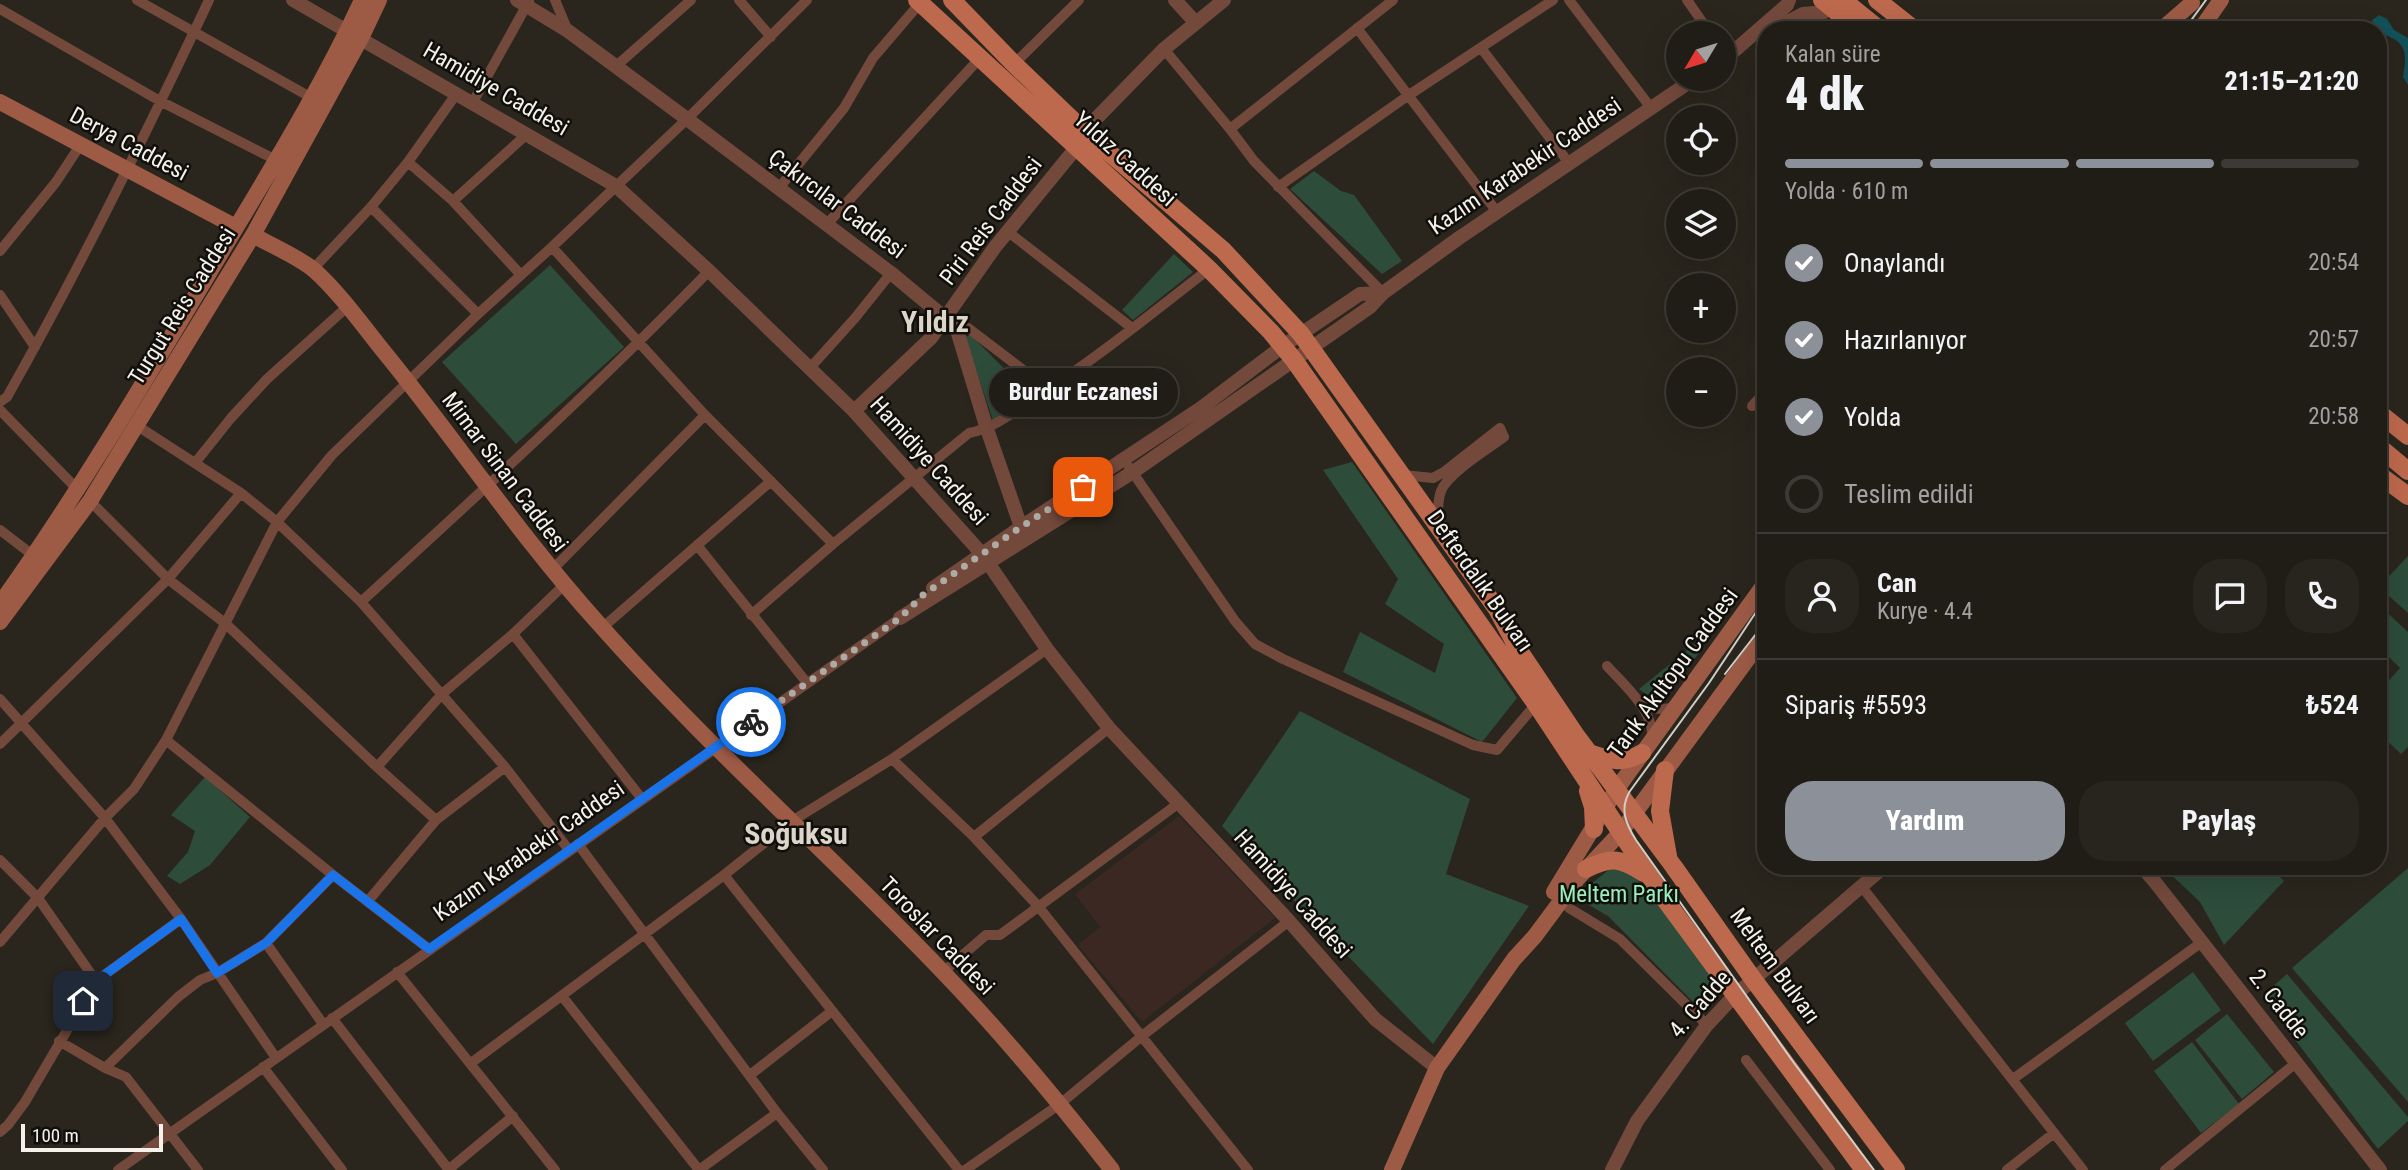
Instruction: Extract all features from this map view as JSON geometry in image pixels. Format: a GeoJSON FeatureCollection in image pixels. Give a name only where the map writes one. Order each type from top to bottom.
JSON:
{"type":"FeatureCollection","features":[{"type":"Feature","properties":{"kind":"main road","name":"Turgut Reis Caddesi"},"geometry":{"type":"LineString","coordinates":[[0,622],[84,496],[136,425],[253,235],[355,34],[362,0]]}},
{"type":"Feature","properties":{"kind":"main road","name":"Turgut Reis Caddesi"},"geometry":{"type":"LineString","coordinates":[[0,604],[34,556],[84,496],[312,98],[379,0]]}},
{"type":"Feature","properties":{"kind":"main road"},"geometry":{"type":"LineString","coordinates":[[1810,0],[1846,21]]}},
{"type":"Feature","properties":{"kind":"main road"},"geometry":{"type":"LineString","coordinates":[[1843,0],[1869,21]]}},
{"type":"Feature","properties":{"kind":"main road"},"geometry":{"type":"LineString","coordinates":[[1860,0],[1887,21]]}},
{"type":"Feature","properties":{"kind":"main road"},"geometry":{"type":"LineString","coordinates":[[1877,0],[1904,21]]}},
{"type":"Feature","properties":{"kind":"main road"},"geometry":{"type":"LineString","coordinates":[[2206,21],[2221,0]]}},
{"type":"Feature","properties":{"kind":"main road","name":"Yıldız Caddesi"},"geometry":{"type":"LineString","coordinates":[[956,1],[1014,64],[1084,131],[1223,250],[1305,342]]}},
{"type":"Feature","properties":{"kind":"main road"},"geometry":{"type":"LineString","coordinates":[[2171,21],[2193,1]]}},
{"type":"Feature","properties":{"kind":"main road"},"geometry":{"type":"LineString","coordinates":[[2179,21],[2193,1]]}},
{"type":"Feature","properties":{"kind":"main road","name":"Yıldız Caddesi"},"geometry":{"type":"LineString","coordinates":[[918,2],[1209,268],[1289,353]]}},
{"type":"Feature","properties":{"kind":"main road"},"geometry":{"type":"LineString","coordinates":[[1823,6],[1837,21]]}},
{"type":"Feature","properties":{"kind":"main road","name":"Derya Caddesi"},"geometry":{"type":"LineString","coordinates":[[0,102],[236,227]]}},
{"type":"Feature","properties":{"kind":"main road","name":"Mimar Sinan Caddesi"},"geometry":{"type":"LineString","coordinates":[[253,235],[313,269],[408,382],[564,585],[714,748]]}},
{"type":"Feature","properties":{"kind":"main road","name":"Defterdalık Bulvarı"},"geometry":{"type":"LineString","coordinates":[[1305,342],[1497,609],[1518,649],[1616,790]]}},
{"type":"Feature","properties":{"kind":"main road","name":"Defterdalık Bulvarı"},"geometry":{"type":"LineString","coordinates":[[1289,353],[1536,704],[1620,833]]}},
{"type":"Feature","properties":{"kind":"main road"},"geometry":{"type":"LineString","coordinates":[[2387,419],[2408,436]]}},
{"type":"Feature","properties":{"kind":"main road"},"geometry":{"type":"LineString","coordinates":[[2387,431],[2408,448]]}},
{"type":"Feature","properties":{"kind":"main road"},"geometry":{"type":"LineString","coordinates":[[2387,454],[2408,471]]}},
{"type":"Feature","properties":{"kind":"main road"},"geometry":{"type":"LineString","coordinates":[[2387,468],[2408,485]]}},
{"type":"Feature","properties":{"kind":"main road"},"geometry":{"type":"LineString","coordinates":[[2387,481],[2408,496]]}},
{"type":"Feature","properties":{"kind":"main road","name":"Tarık Akıltopu Caddesi"},"geometry":{"type":"LineString","coordinates":[[1514,959],[1528,930],[1594,829],[1616,790],[1757,594]]}},
{"type":"Feature","properties":{"kind":"main road"},"geometry":{"type":"LineString","coordinates":[[1392,1170],[1437,1068],[1514,959],[1535,936],[1559,901],[1620,833],[1757,646]]}},
{"type":"Feature","properties":{"kind":"main road"},"geometry":{"type":"LineString","coordinates":[[1589,753],[1617,762],[1631,759],[1647,745]]}},
{"type":"Feature","properties":{"kind":"main road","name":"Toroslar Caddesi"},"geometry":{"type":"LineString","coordinates":[[714,748],[792,821],[943,972],[1060,1104],[1112,1170]]}},
{"type":"Feature","properties":{"kind":"main road"},"geometry":{"type":"LineString","coordinates":[[1665,770],[1660,811],[1668,860]]}},
{"type":"Feature","properties":{"kind":"main road"},"geometry":{"type":"LineString","coordinates":[[1580,772],[1593,807],[1594,829]]}},
{"type":"Feature","properties":{"kind":"main road","name":"Meltem Bulvarı"},"geometry":{"type":"LineString","coordinates":[[1616,790],[1896,1170]]}},
{"type":"Feature","properties":{"kind":"main road"},"geometry":{"type":"LineString","coordinates":[[1620,833],[1734,996],[1864,1170]]}},
{"type":"Feature","properties":{"kind":"main road"},"geometry":{"type":"LineString","coordinates":[[1586,869],[1612,859],[1623,861],[1648,876]]}},
{"type":"Feature","properties":{"kind":"street"},"geometry":{"type":"LineString","coordinates":[[137,0],[312,98]]}},
{"type":"Feature","properties":{"kind":"street"},"geometry":{"type":"LineString","coordinates":[[0,402],[7,397],[35,347],[127,169],[209,0]]}},
{"type":"Feature","properties":{"kind":"street","name":"Hamidiye Caddesi"},"geometry":{"type":"LineString","coordinates":[[293,0],[617,186],[709,271],[854,411],[915,478],[985,559],[1046,649],[1109,728],[1289,921],[1375,1019],[1437,1068]]}},
{"type":"Feature","properties":{"kind":"street"},"geometry":{"type":"LineString","coordinates":[[555,0],[568,31]]}},
{"type":"Feature","properties":{"kind":"street"},"geometry":{"type":"LineString","coordinates":[[615,66],[691,0]]}},
{"type":"Feature","properties":{"kind":"street"},"geometry":{"type":"LineString","coordinates":[[739,0],[771,37]]}},
{"type":"Feature","properties":{"kind":"street"},"geometry":{"type":"LineString","coordinates":[[0,942],[105,818],[134,789],[166,740],[277,522],[332,455],[687,119],[807,0]]}},
{"type":"Feature","properties":{"kind":"street"},"geometry":{"type":"LineString","coordinates":[[1014,64],[1079,0]]}},
{"type":"Feature","properties":{"kind":"street"},"geometry":{"type":"LineString","coordinates":[[1175,0],[1196,23]]}},
{"type":"Feature","properties":{"kind":"street"},"geometry":{"type":"LineString","coordinates":[[1084,131],[1164,49],[1223,0]]}},
{"type":"Feature","properties":{"kind":"street"},"geometry":{"type":"LineString","coordinates":[[1230,129],[1393,0]]}},
{"type":"Feature","properties":{"kind":"street"},"geometry":{"type":"LineString","coordinates":[[1278,187],[1409,94],[1553,0]]}},
{"type":"Feature","properties":{"kind":"street"},"geometry":{"type":"LineString","coordinates":[[1570,0],[1651,108]]}},
{"type":"Feature","properties":{"kind":"street"},"geometry":{"type":"LineString","coordinates":[[1687,0],[1702,21]]}},
{"type":"Feature","properties":{"kind":"street"},"geometry":{"type":"LineString","coordinates":[[1768,21],[1787,5],[1789,0]]}},
{"type":"Feature","properties":{"kind":"street"},"geometry":{"type":"LineString","coordinates":[[472,102],[524,2]]}},
{"type":"Feature","properties":{"kind":"street","name":"Çakırcılar Caddesi"},"geometry":{"type":"LineString","coordinates":[[524,2],[568,31],[779,188],[891,273],[951,323]]}},
{"type":"Feature","properties":{"kind":"street"},"geometry":{"type":"LineString","coordinates":[[779,188],[844,108],[873,58],[918,2]]}},
{"type":"Feature","properties":{"kind":"street"},"geometry":{"type":"LineString","coordinates":[[1789,21],[1823,6]]}},
{"type":"Feature","properties":{"kind":"street"},"geometry":{"type":"LineString","coordinates":[[0,9],[160,101],[276,160]]}},
{"type":"Feature","properties":{"kind":"street"},"geometry":{"type":"LineString","coordinates":[[1357,28],[1497,212]]}},
{"type":"Feature","properties":{"kind":"street"},"geometry":{"type":"LineString","coordinates":[[1736,48],[1757,30]]}},
{"type":"Feature","properties":{"kind":"street"},"geometry":{"type":"LineString","coordinates":[[1736,51],[1757,38]]}},
{"type":"Feature","properties":{"kind":"street"},"geometry":{"type":"LineString","coordinates":[[1481,48],[1569,163]]}},
{"type":"Feature","properties":{"kind":"street"},"geometry":{"type":"LineString","coordinates":[[1164,49],[1254,161],[1383,293]]}},
{"type":"Feature","properties":{"kind":"street"},"geometry":{"type":"LineString","coordinates":[[827,225],[979,59]]}},
{"type":"Feature","properties":{"kind":"street","name":"Kazım Karabekir Caddesi"},"geometry":{"type":"LineString","coordinates":[[118,1170],[900,618],[923,595],[985,559],[1129,466],[1305,342],[1370,307],[1383,293],[1497,212],[1677,91]]}},
{"type":"Feature","properties":{"kind":"street"},"geometry":{"type":"LineString","coordinates":[[313,269],[408,162],[457,93]]}},
{"type":"Feature","properties":{"kind":"street"},"geometry":{"type":"LineString","coordinates":[[453,201],[527,134]]}},
{"type":"Feature","properties":{"kind":"street"},"geometry":{"type":"LineString","coordinates":[[0,251],[56,182],[81,144]]}},
{"type":"Feature","properties":{"kind":"street","name":"Piri Reis Caddesi"},"geometry":{"type":"LineString","coordinates":[[854,411],[951,323],[1007,232],[1076,148]]}},
{"type":"Feature","properties":{"kind":"street"},"geometry":{"type":"LineString","coordinates":[[408,162],[453,201],[521,275]]}},
{"type":"Feature","properties":{"kind":"street"},"geometry":{"type":"LineString","coordinates":[[371,206],[478,314]]}},
{"type":"Feature","properties":{"kind":"street"},"geometry":{"type":"LineString","coordinates":[[1007,232],[1132,328]]}},
{"type":"Feature","properties":{"kind":"street"},"geometry":{"type":"LineString","coordinates":[[552,247],[705,415],[833,544]]}},
{"type":"Feature","properties":{"kind":"street"},"geometry":{"type":"LineString","coordinates":[[751,615],[969,433],[987,429],[1048,389],[1209,268]]}},
{"type":"Feature","properties":{"kind":"street"},"geometry":{"type":"LineString","coordinates":[[361,602],[639,343],[709,271]]}},
{"type":"Feature","properties":{"kind":"street"},"geometry":{"type":"LineString","coordinates":[[810,368],[891,273]]}},
{"type":"Feature","properties":{"kind":"street"},"geometry":{"type":"LineString","coordinates":[[2,301],[35,347]]}},
{"type":"Feature","properties":{"kind":"street"},"geometry":{"type":"LineString","coordinates":[[195,463],[267,379],[347,307]]}},
{"type":"Feature","properties":{"kind":"street"},"geometry":{"type":"LineString","coordinates":[[951,323],[968,328],[1048,389]]}},
{"type":"Feature","properties":{"kind":"street"},"geometry":{"type":"LineString","coordinates":[[951,323],[1021,527]]}},
{"type":"Feature","properties":{"kind":"street"},"geometry":{"type":"LineString","coordinates":[[1752,406],[1757,401]]}},
{"type":"Feature","properties":{"kind":"street"},"geometry":{"type":"LineString","coordinates":[[0,410],[168,579],[226,624],[436,820]]}},
{"type":"Feature","properties":{"kind":"street"},"geometry":{"type":"LineString","coordinates":[[552,570],[705,415]]}},
{"type":"Feature","properties":{"kind":"street"},"geometry":{"type":"LineString","coordinates":[[136,425],[241,493],[277,522],[361,602],[574,847],[645,934],[823,1170]]}},
{"type":"Feature","properties":{"kind":"street"},"geometry":{"type":"LineString","coordinates":[[1403,475],[1433,478],[1500,428],[1504,437],[1449,480],[1441,490],[1438,527]]}},
{"type":"Feature","properties":{"kind":"street"},"geometry":{"type":"LineString","coordinates":[[1129,466],[1235,621],[1255,644],[1473,745],[1497,750],[1536,704]]}},
{"type":"Feature","properties":{"kind":"street","name":"Kazım Karabekir Caddesi"},"geometry":{"type":"LineString","coordinates":[[985,559],[1021,527],[1129,466]]}},
{"type":"Feature","properties":{"kind":"street"},"geometry":{"type":"LineString","coordinates":[[602,628],[771,481]]}},
{"type":"Feature","properties":{"kind":"street"},"geometry":{"type":"LineString","coordinates":[[0,744],[168,579],[241,493]]}},
{"type":"Feature","properties":{"kind":"street"},"geometry":{"type":"LineString","coordinates":[[0,530],[34,556]]}},
{"type":"Feature","properties":{"kind":"street"},"geometry":{"type":"LineString","coordinates":[[697,545],[807,683]]}},
{"type":"Feature","properties":{"kind":"street"},"geometry":{"type":"LineString","coordinates":[[377,767],[442,694],[513,634],[564,585]]}},
{"type":"Feature","properties":{"kind":"street"},"geometry":{"type":"LineString","coordinates":[[513,634],[642,799]]}},
{"type":"Feature","properties":{"kind":"street"},"geometry":{"type":"LineString","coordinates":[[471,1063],[724,875],[792,821],[892,759],[1046,649]]}},
{"type":"Feature","properties":{"kind":"street"},"geometry":{"type":"LineString","coordinates":[[1607,666],[1640,704],[1653,729],[1647,745]]}},
{"type":"Feature","properties":{"kind":"street"},"geometry":{"type":"LineString","coordinates":[[0,699],[105,818],[181,919],[276,1058]]}},
{"type":"Feature","properties":{"kind":"street"},"geometry":{"type":"LineString","coordinates":[[1640,704],[1657,710],[1667,710],[1675,706]]}},
{"type":"Feature","properties":{"kind":"street"},"geometry":{"type":"LineString","coordinates":[[974,837],[1109,728]]}},
{"type":"Feature","properties":{"kind":"street"},"geometry":{"type":"LineString","coordinates":[[166,740],[429,949]]}},
{"type":"Feature","properties":{"kind":"street"},"geometry":{"type":"LineString","coordinates":[[892,759],[974,837],[1038,906],[1248,1170]]}},
{"type":"Feature","properties":{"kind":"street"},"geometry":{"type":"LineString","coordinates":[[368,901],[436,820],[505,767]]}},
{"type":"Feature","properties":{"kind":"street"},"geometry":{"type":"LineString","coordinates":[[943,972],[986,934],[1000,935],[1179,803]]}},
{"type":"Feature","properties":{"kind":"street"},"geometry":{"type":"LineString","coordinates":[[0,860],[38,898],[96,981]]}},
{"type":"Feature","properties":{"kind":"street"},"geometry":{"type":"LineString","coordinates":[[105,1068],[178,997],[200,980],[217,973],[266,943],[333,875]]}},
{"type":"Feature","properties":{"kind":"street"},"geometry":{"type":"LineString","coordinates":[[724,875],[959,1170]]}},
{"type":"Feature","properties":{"kind":"street","name":"4. Cadde"},"geometry":{"type":"LineString","coordinates":[[1612,1170],[1637,1121],[1707,1025],[1753,979],[1875,875]]}},
{"type":"Feature","properties":{"kind":"street","name":"2. Cadde"},"geometry":{"type":"LineString","coordinates":[[2148,875],[2380,1170]]}},
{"type":"Feature","properties":{"kind":"street"},"geometry":{"type":"LineString","coordinates":[[1862,887],[2083,1170]]}},
{"type":"Feature","properties":{"kind":"street"},"geometry":{"type":"LineString","coordinates":[[1569,908],[1620,939],[1707,1025]]}},
{"type":"Feature","properties":{"kind":"street"},"geometry":{"type":"LineString","coordinates":[[0,1132],[25,1102],[96,981],[181,919]]}},
{"type":"Feature","properties":{"kind":"street"},"geometry":{"type":"LineString","coordinates":[[965,1170],[1060,1104],[1289,921]]}},
{"type":"Feature","properties":{"kind":"street"},"geometry":{"type":"LineString","coordinates":[[2013,1079],[2202,942]]}},
{"type":"Feature","properties":{"kind":"street"},"geometry":{"type":"LineString","coordinates":[[266,943],[448,1170],[513,1116]]}},
{"type":"Feature","properties":{"kind":"street"},"geometry":{"type":"LineString","coordinates":[[397,972],[555,1170]]}},
{"type":"Feature","properties":{"kind":"street"},"geometry":{"type":"LineString","coordinates":[[562,996],[699,1170],[778,1113]]}},
{"type":"Feature","properties":{"kind":"street"},"geometry":{"type":"LineString","coordinates":[[750,1075],[832,1012]]}},
{"type":"Feature","properties":{"kind":"street"},"geometry":{"type":"LineString","coordinates":[[59,1041],[126,1077],[198,1170]]}},
{"type":"Feature","properties":{"kind":"street"},"geometry":{"type":"LineString","coordinates":[[1746,1060],[1830,1170]]}},
{"type":"Feature","properties":{"kind":"street"},"geometry":{"type":"LineString","coordinates":[[2165,1170],[2296,1063]]}},
{"type":"Feature","properties":{"kind":"street"},"geometry":{"type":"LineString","coordinates":[[263,1067],[342,1170]]}},
{"type":"Feature","properties":{"kind":"street"},"geometry":{"type":"LineString","coordinates":[[2007,1170],[2054,1133]]}},
{"type":"Feature","properties":{"kind":"shaded area"},"geometry":{"type":"Polygon","coordinates":[[[1179,816],[1275,918],[1142,1022],[1078,945],[1100,927],[1075,894],[1179,816]]]}},
{"type":"Feature","properties":{"kind":"green space"},"geometry":{"type":"Polygon","coordinates":[[[1314,171],[1341,191],[1354,195],[1402,261],[1382,274],[1290,189],[1314,171]]]}},
{"type":"Feature","properties":{"kind":"green space"},"geometry":{"type":"Polygon","coordinates":[[[1174,254],[1193,272],[1133,320],[1122,310],[1174,254]]]}},
{"type":"Feature","properties":{"kind":"green space"},"geometry":{"type":"Polygon","coordinates":[[[550,265],[624,347],[516,444],[442,362],[550,265]]]}},
{"type":"Feature","properties":{"kind":"green space"},"geometry":{"type":"Polygon","coordinates":[[[971,335],[1029,394],[993,420],[965,337],[971,335]]]}},
{"type":"Feature","properties":{"kind":"green space"},"geometry":{"type":"Polygon","coordinates":[[[1352,462],[1517,698],[1482,742],[1343,672],[1360,632],[1435,673],[1444,644],[1385,604],[1398,579],[1323,470],[1352,462]]]}},
{"type":"Feature","properties":{"kind":"green space"},"geometry":{"type":"Polygon","coordinates":[[[2408,556],[2408,613],[2387,594],[2387,578],[2408,556]]]}},
{"type":"Feature","properties":{"kind":"green space"},"geometry":{"type":"Polygon","coordinates":[[[2387,612],[2408,632],[2408,747],[2401,754],[2387,741],[2387,683],[2400,668],[2387,655],[2387,612]]]}},
{"type":"Feature","properties":{"kind":"green space"},"geometry":{"type":"Polygon","coordinates":[[[1695,644],[1702,649],[1663,699],[1655,701],[1639,689],[1695,644]]]}},
{"type":"Feature","properties":{"kind":"green space"},"geometry":{"type":"Polygon","coordinates":[[[1300,711],[1470,799],[1446,874],[1529,906],[1433,1044],[1222,826],[1300,711]]]}},
{"type":"Feature","properties":{"kind":"green space"},"geometry":{"type":"Polygon","coordinates":[[[205,777],[250,817],[210,865],[180,884],[167,876],[188,852],[195,831],[171,815],[205,777]]]}},
{"type":"Feature","properties":{"kind":"green space","name":"Meltem Parkı"},"geometry":{"type":"Polygon","coordinates":[[[1616,864],[1626,865],[1722,984],[1702,1011],[1608,916],[1575,897],[1616,864]]]}},
{"type":"Feature","properties":{"kind":"green space"},"geometry":{"type":"Polygon","coordinates":[[[2408,868],[2408,1102],[2292,968],[2408,868]]]}},
{"type":"Feature","properties":{"kind":"green space"},"geometry":{"type":"Polygon","coordinates":[[[2172,875],[2278,875],[2284,881],[2224,945],[2200,902],[2172,875]]]}},
{"type":"Feature","properties":{"kind":"green space"},"geometry":{"type":"Polygon","coordinates":[[[2193,972],[2221,1010],[2153,1061],[2125,1023],[2193,972]]]}},
{"type":"Feature","properties":{"kind":"green space"},"geometry":{"type":"Polygon","coordinates":[[[2287,974],[2408,1117],[2408,1121],[2378,1149],[2262,996],[2287,974]]]}},
{"type":"Feature","properties":{"kind":"green space"},"geometry":{"type":"Polygon","coordinates":[[[2227,1014],[2274,1072],[2242,1099],[2195,1040],[2227,1014]]]}},
{"type":"Feature","properties":{"kind":"green space"},"geometry":{"type":"Polygon","coordinates":[[[2192,1042],[2239,1104],[2201,1133],[2154,1071],[2192,1042]]]}},
{"type":"Feature","properties":{"kind":"water"},"geometry":{"type":"Polygon","coordinates":[[[2379,15],[2387,19],[2394,30],[2408,38],[2408,85],[2403,77],[2403,48],[2400,43],[2387,36],[2387,21],[2372,20],[2379,15]]]}},
{"type":"Feature","properties":{"kind":"tram line"},"geometry":{"type":"LineString","coordinates":[[2191,21],[2206,0]]}},
{"type":"Feature","properties":{"kind":"tram line"},"geometry":{"type":"LineString","coordinates":[[1757,611],[1709,683],[1630,791],[1625,804],[1625,816],[1636,840],[1794,1063],[1874,1170]]}},
{"type":"Feature","properties":{"kind":"tram line"},"geometry":{"type":"LineString","coordinates":[[1725,674],[1757,633]]}},
{"type":"Feature","properties":{"kind":"way so far"},"geometry":{"type":"LineString","coordinates":[[751,722],[900,618],[923,595],[1083,487]]}},
{"type":"Feature","properties":{"kind":"place","name":"Burdur Eczanesi"},"geometry":{"type":"Point","coordinates":[1083,487]}},
{"type":"Feature","properties":{"kind":"district","name":"Yıldız"},"geometry":{"type":"Point","coordinates":[935,321]}},
{"type":"Feature","properties":{"kind":"district","name":"Soğuksu"},"geometry":{"type":"Point","coordinates":[796,833]}},
{"type":"Feature","properties":{"kind":"route"},"geometry":{"type":"LineString","coordinates":[[83,1001],[96,981],[181,919],[217,973],[266,943],[333,875],[429,949],[751,722]]}}]}
